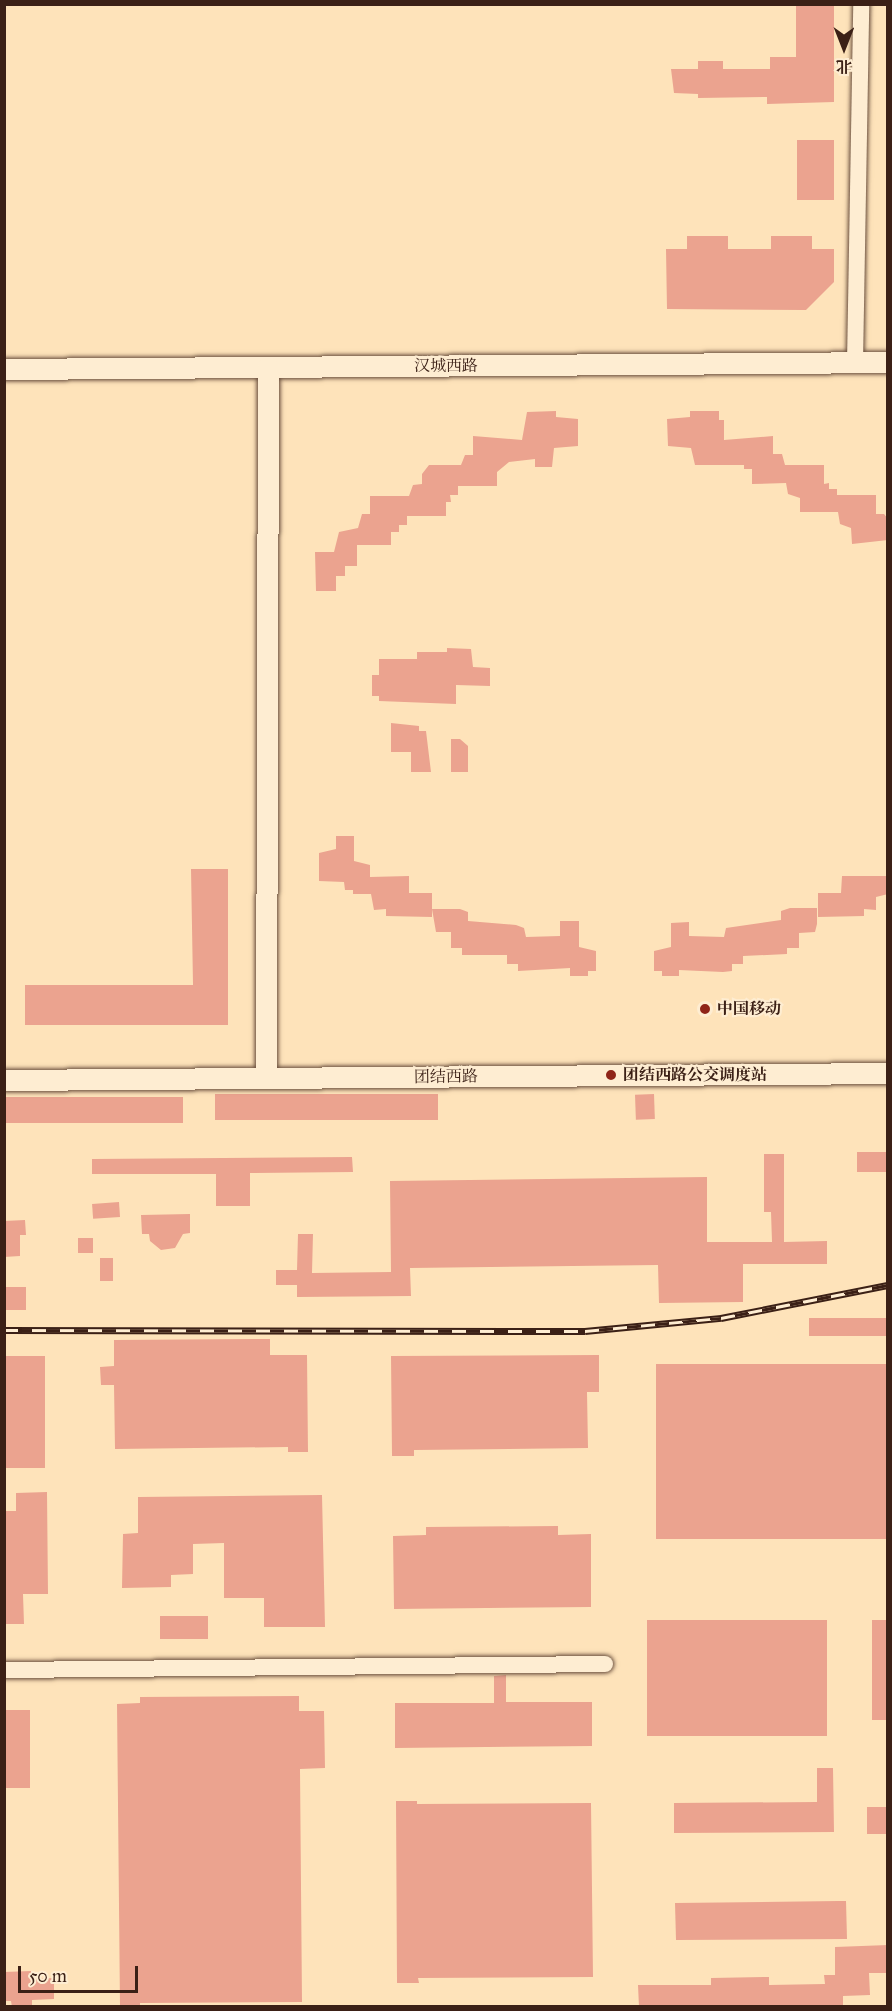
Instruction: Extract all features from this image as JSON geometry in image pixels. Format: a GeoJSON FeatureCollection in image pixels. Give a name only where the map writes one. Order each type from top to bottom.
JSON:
{"type":"FeatureCollection","features":[{"type":"Feature","properties":{"kind":"street"},"geometry":{"type":"LineString","coordinates":[[855,363],[861,4]]}},
{"type":"Feature","properties":{"kind":"street","name":"汉城西路"},"geometry":{"type":"LineString","coordinates":[[4,369],[888,362]]}},
{"type":"Feature","properties":{"kind":"street"},"geometry":{"type":"LineString","coordinates":[[266,1078],[268,367]]}},
{"type":"Feature","properties":{"kind":"street","name":"团结西路"},"geometry":{"type":"LineString","coordinates":[[4,1080],[888,1073]]}},
{"type":"Feature","properties":{"kind":"street"},"geometry":{"type":"LineString","coordinates":[[4,1670],[605,1664]]}},
{"type":"Feature","properties":{"kind":"building"},"geometry":{"type":"Polygon","coordinates":[[[796,4],[834,4],[834,102],[767,104],[767,97],[698,98],[698,94],[674,93],[671,69],[698,69],[698,61],[723,61],[723,69],[770,69],[770,57],[796,57],[796,4]]]}},
{"type":"Feature","properties":{"kind":"building"},"geometry":{"type":"Polygon","coordinates":[[[797,140],[834,140],[834,200],[797,200],[797,140]]]}},
{"type":"Feature","properties":{"kind":"building"},"geometry":{"type":"Polygon","coordinates":[[[687,236],[728,236],[728,249],[771,249],[771,236],[812,236],[812,249],[834,249],[834,282],[806,310],[667,309],[666,249],[687,249],[687,236]]]}},
{"type":"Feature","properties":{"kind":"building"},"geometry":{"type":"Polygon","coordinates":[[[556,411],[556,417],[578,419],[578,446],[554,448],[552,467],[535,467],[535,459],[509,462],[497,472],[497,486],[458,486],[458,495],[450,495],[451,502],[446,502],[446,516],[407,516],[407,525],[399,525],[399,532],[391,532],[391,545],[357,545],[357,566],[345,566],[345,576],[336,576],[336,591],[316,591],[315,552],[334,552],[339,532],[358,528],[362,514],[370,514],[370,496],[409,496],[413,485],[422,484],[422,474],[429,465],[461,465],[465,455],[473,455],[473,436],[522,440],[527,412],[556,411]]]}},
{"type":"Feature","properties":{"kind":"building"},"geometry":{"type":"Polygon","coordinates":[[[690,411],[719,411],[719,420],[724,420],[724,440],[773,436],[773,454],[782,454],[785,465],[824,465],[824,484],[829,483],[829,489],[837,489],[837,495],[876,495],[876,514],[884,514],[888,519],[888,540],[852,544],[851,528],[840,524],[838,512],[800,512],[800,498],[788,494],[786,483],[752,484],[752,469],[744,469],[744,465],[695,465],[691,448],[668,446],[667,419],[690,417],[690,411]]]}},
{"type":"Feature","properties":{"kind":"building"},"geometry":{"type":"Polygon","coordinates":[[[447,648],[471,649],[473,667],[490,668],[490,686],[456,685],[456,704],[379,701],[379,696],[372,696],[372,675],[379,675],[379,659],[417,659],[417,652],[447,652],[447,648]]]}},
{"type":"Feature","properties":{"kind":"building"},"geometry":{"type":"Polygon","coordinates":[[[391,723],[419,726],[419,731],[426,731],[431,772],[411,772],[411,752],[391,752],[391,723]]]}},
{"type":"Feature","properties":{"kind":"building"},"geometry":{"type":"Polygon","coordinates":[[[451,739],[460,739],[468,746],[468,772],[451,772],[451,739]]]}},
{"type":"Feature","properties":{"kind":"building"},"geometry":{"type":"Polygon","coordinates":[[[336,836],[354,836],[354,861],[370,865],[370,877],[409,876],[409,893],[432,893],[432,917],[386,916],[386,909],[374,910],[371,894],[353,894],[353,890],[345,890],[344,882],[319,881],[319,853],[336,849],[336,836]]]}},
{"type":"Feature","properties":{"kind":"building"},"geometry":{"type":"Polygon","coordinates":[[[191,869],[228,869],[228,1025],[25,1025],[25,985],[193,985],[191,869]]]}},
{"type":"Feature","properties":{"kind":"building"},"geometry":{"type":"Polygon","coordinates":[[[842,876],[888,876],[888,894],[876,897],[876,910],[864,909],[864,916],[818,917],[818,893],[841,893],[842,876]]]}},
{"type":"Feature","properties":{"kind":"building"},"geometry":{"type":"Polygon","coordinates":[[[790,908],[817,908],[817,924],[815,932],[799,933],[799,948],[787,948],[787,954],[743,956],[743,964],[732,964],[732,971],[679,970],[679,976],[662,976],[662,971],[654,971],[654,951],[671,947],[671,923],[689,922],[689,936],[724,937],[726,928],[781,920],[781,911],[790,908]]]}},
{"type":"Feature","properties":{"kind":"building"},"geometry":{"type":"Polygon","coordinates":[[[432,909],[460,909],[468,912],[468,921],[516,925],[524,928],[526,937],[560,936],[560,921],[579,921],[579,947],[596,951],[596,971],[588,971],[588,976],[570,976],[570,968],[518,971],[518,964],[507,964],[507,955],[462,955],[462,948],[451,948],[451,932],[436,932],[432,909]]]}},
{"type":"Feature","properties":{"kind":"building"},"geometry":{"type":"Polygon","coordinates":[[[215,1094],[438,1094],[438,1120],[215,1120],[215,1094]]]}},
{"type":"Feature","properties":{"kind":"building"},"geometry":{"type":"Polygon","coordinates":[[[654,1094],[655,1119],[636,1120],[635,1095],[654,1094]]]}},
{"type":"Feature","properties":{"kind":"building"},"geometry":{"type":"Polygon","coordinates":[[[4,1097],[183,1097],[183,1123],[4,1123],[4,1097]]]}},
{"type":"Feature","properties":{"kind":"building"},"geometry":{"type":"Polygon","coordinates":[[[857,1152],[888,1152],[888,1172],[857,1172],[857,1152]]]}},
{"type":"Feature","properties":{"kind":"building"},"geometry":{"type":"Polygon","coordinates":[[[764,1154],[784,1154],[784,1242],[827,1241],[827,1264],[743,1264],[743,1302],[659,1303],[658,1265],[410,1268],[411,1296],[297,1297],[297,1285],[276,1285],[276,1270],[297,1270],[298,1234],[313,1234],[312,1273],[391,1272],[390,1181],[707,1177],[707,1242],[772,1242],[771,1212],[764,1212],[764,1154]]]}},
{"type":"Feature","properties":{"kind":"building"},"geometry":{"type":"Polygon","coordinates":[[[352,1157],[353,1172],[250,1173],[250,1206],[216,1206],[216,1174],[92,1174],[92,1159],[352,1157]]]}},
{"type":"Feature","properties":{"kind":"building"},"geometry":{"type":"Polygon","coordinates":[[[119,1202],[120,1217],[93,1219],[92,1204],[119,1202]]]}},
{"type":"Feature","properties":{"kind":"building"},"geometry":{"type":"Polygon","coordinates":[[[190,1214],[190,1233],[183,1234],[175,1248],[161,1250],[150,1241],[149,1234],[142,1234],[141,1215],[190,1214]]]}},
{"type":"Feature","properties":{"kind":"building"},"geometry":{"type":"Polygon","coordinates":[[[25,1220],[26,1235],[20,1235],[20,1256],[4,1257],[4,1221],[25,1220]]]}},
{"type":"Feature","properties":{"kind":"building"},"geometry":{"type":"Polygon","coordinates":[[[78,1238],[93,1238],[93,1253],[78,1253],[78,1238]]]}},
{"type":"Feature","properties":{"kind":"building"},"geometry":{"type":"Polygon","coordinates":[[[100,1258],[113,1258],[113,1281],[100,1281],[100,1258]]]}},
{"type":"Feature","properties":{"kind":"building"},"geometry":{"type":"Polygon","coordinates":[[[4,1287],[26,1287],[26,1310],[4,1310],[4,1287]]]}},
{"type":"Feature","properties":{"kind":"building"},"geometry":{"type":"Polygon","coordinates":[[[809,1318],[888,1318],[888,1336],[809,1336],[809,1318]]]}},
{"type":"Feature","properties":{"kind":"building"},"geometry":{"type":"Polygon","coordinates":[[[270,1339],[270,1355],[307,1355],[308,1452],[288,1452],[288,1447],[115,1449],[114,1385],[101,1385],[100,1367],[114,1366],[114,1340],[270,1339]]]}},
{"type":"Feature","properties":{"kind":"building"},"geometry":{"type":"Polygon","coordinates":[[[599,1355],[599,1392],[587,1392],[588,1448],[414,1450],[414,1456],[392,1456],[391,1356],[599,1355]]]}},
{"type":"Feature","properties":{"kind":"building"},"geometry":{"type":"Polygon","coordinates":[[[4,1356],[45,1356],[45,1468],[4,1468],[4,1356]]]}},
{"type":"Feature","properties":{"kind":"building"},"geometry":{"type":"Polygon","coordinates":[[[656,1364],[888,1364],[888,1539],[656,1539],[656,1364]]]}},
{"type":"Feature","properties":{"kind":"building"},"geometry":{"type":"Polygon","coordinates":[[[47,1492],[48,1594],[23,1594],[24,1624],[4,1624],[4,1511],[16,1511],[16,1493],[47,1492]]]}},
{"type":"Feature","properties":{"kind":"building"},"geometry":{"type":"Polygon","coordinates":[[[322,1495],[325,1627],[264,1627],[264,1598],[224,1598],[224,1543],[193,1544],[193,1574],[171,1575],[171,1587],[122,1588],[123,1534],[138,1533],[138,1497],[322,1495]]]}},
{"type":"Feature","properties":{"kind":"building"},"geometry":{"type":"Polygon","coordinates":[[[558,1526],[558,1535],[591,1534],[591,1607],[394,1609],[393,1536],[426,1535],[426,1527],[558,1526]]]}},
{"type":"Feature","properties":{"kind":"building"},"geometry":{"type":"Polygon","coordinates":[[[160,1616],[208,1616],[208,1639],[160,1639],[160,1616]]]}},
{"type":"Feature","properties":{"kind":"building"},"geometry":{"type":"Polygon","coordinates":[[[647,1620],[827,1620],[827,1736],[647,1736],[647,1620]]]}},
{"type":"Feature","properties":{"kind":"building"},"geometry":{"type":"Polygon","coordinates":[[[872,1620],[888,1620],[888,1720],[872,1720],[872,1620]]]}},
{"type":"Feature","properties":{"kind":"building"},"geometry":{"type":"Polygon","coordinates":[[[506,1675],[506,1702],[592,1702],[592,1746],[395,1748],[395,1703],[494,1703],[494,1676],[506,1675]]]}},
{"type":"Feature","properties":{"kind":"building"},"geometry":{"type":"Polygon","coordinates":[[[299,1696],[299,1711],[324,1711],[325,1768],[300,1769],[302,2002],[140,2003],[140,2007],[120,2007],[117,1704],[140,1703],[140,1697],[299,1696]]]}},
{"type":"Feature","properties":{"kind":"building"},"geometry":{"type":"Polygon","coordinates":[[[4,1710],[30,1710],[30,1788],[4,1788],[4,1710]]]}},
{"type":"Feature","properties":{"kind":"building"},"geometry":{"type":"Polygon","coordinates":[[[817,1768],[833,1768],[834,1832],[674,1833],[674,1803],[817,1802],[817,1768]]]}},
{"type":"Feature","properties":{"kind":"building"},"geometry":{"type":"Polygon","coordinates":[[[396,1801],[417,1801],[417,1804],[591,1803],[593,1977],[418,1978],[419,1983],[397,1983],[396,1801]]]}},
{"type":"Feature","properties":{"kind":"building"},"geometry":{"type":"Polygon","coordinates":[[[867,1807],[888,1807],[888,1834],[867,1834],[867,1807]]]}},
{"type":"Feature","properties":{"kind":"building"},"geometry":{"type":"Polygon","coordinates":[[[846,1901],[847,1939],[676,1940],[675,1903],[846,1901]]]}},
{"type":"Feature","properties":{"kind":"building"},"geometry":{"type":"Polygon","coordinates":[[[888,1945],[888,1973],[869,1973],[870,1995],[843,1996],[843,2007],[639,2007],[638,1985],[711,1985],[711,1978],[769,1977],[769,1985],[825,1984],[824,1975],[835,1975],[835,1947],[888,1945]]]}},
{"type":"Feature","properties":{"kind":"building"},"geometry":{"type":"Polygon","coordinates":[[[31,1971],[32,1979],[54,1978],[54,1999],[32,2000],[32,2007],[12,2007],[11,2001],[4,2001],[4,1972],[31,1971]]]}},
{"type":"Feature","properties":{"kind":"railway"},"geometry":{"type":"LineString","coordinates":[[4,1330],[585,1331],[721,1318],[888,1285]]}},
{"type":"Feature","properties":{"kind":"place","name":"中国移动"},"geometry":{"type":"Point","coordinates":[705,1009]}},
{"type":"Feature","properties":{"kind":"place","name":"团结西路公交调度站"},"geometry":{"type":"Point","coordinates":[611,1075]}}]}
